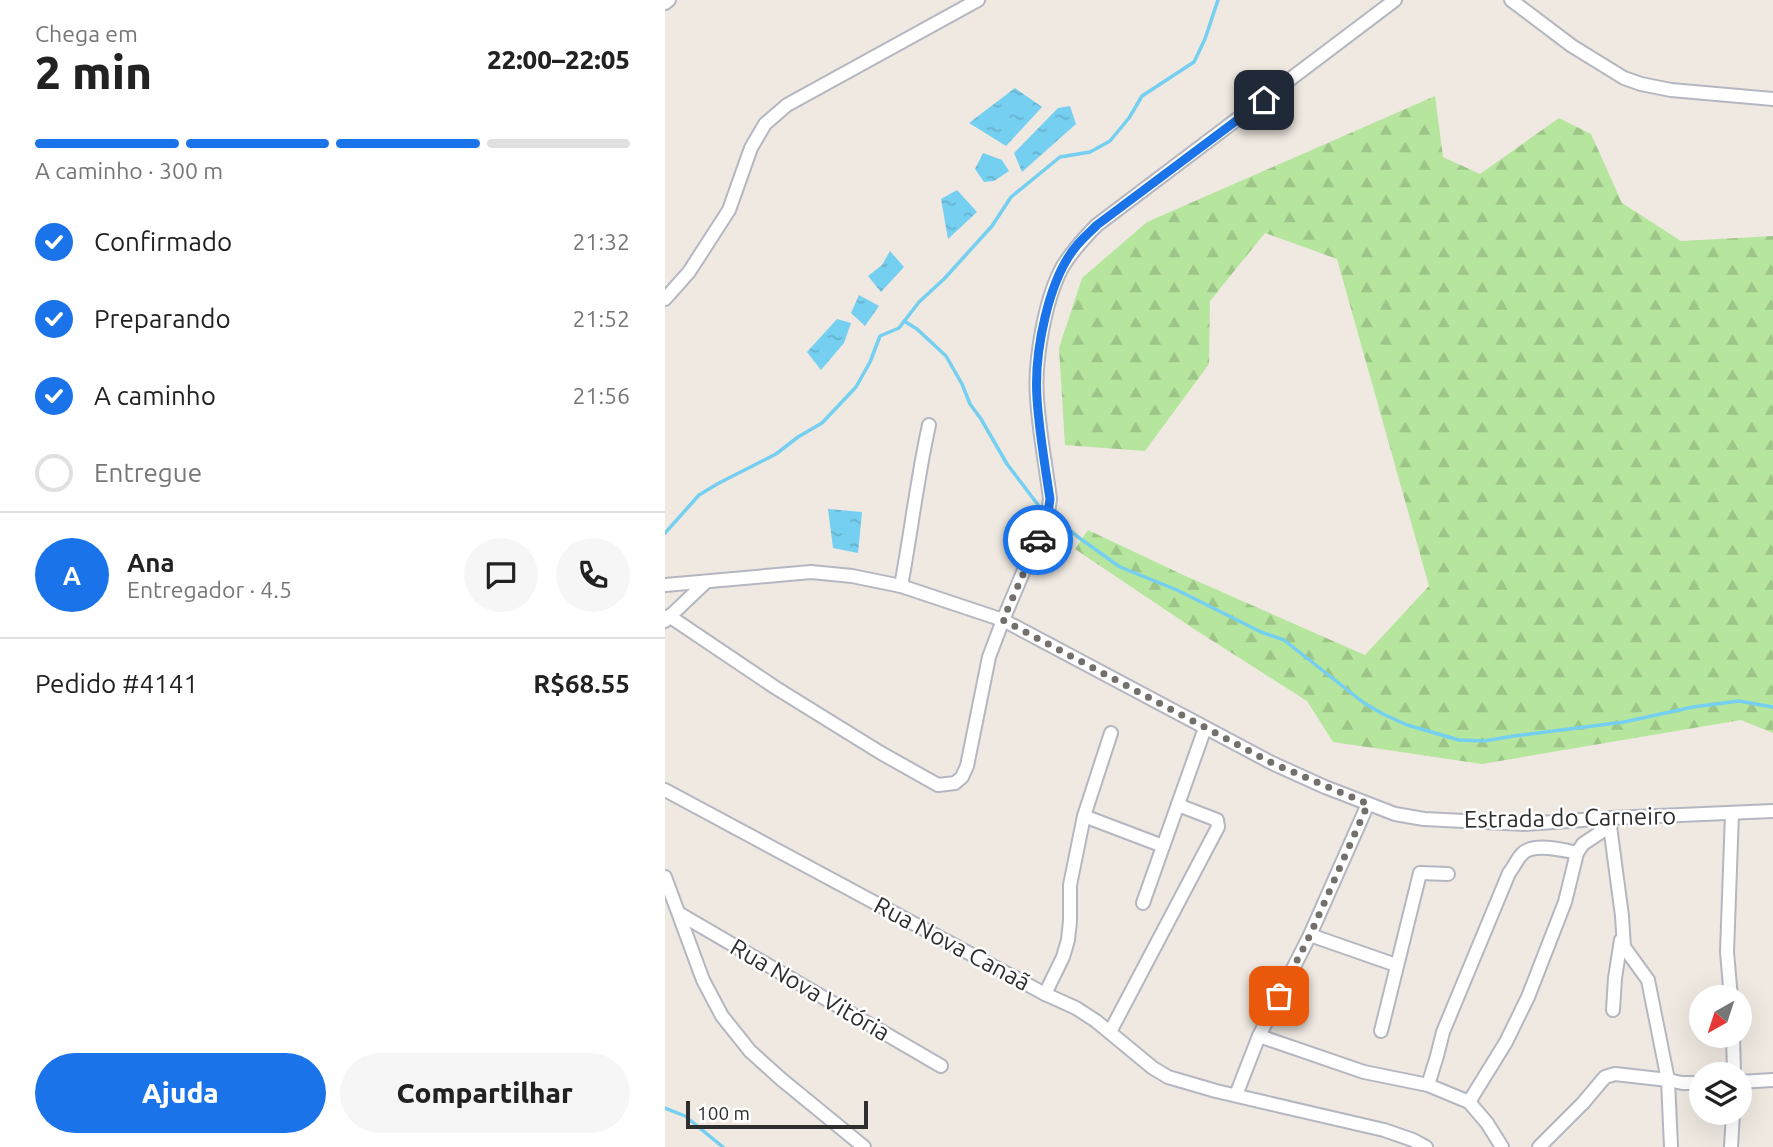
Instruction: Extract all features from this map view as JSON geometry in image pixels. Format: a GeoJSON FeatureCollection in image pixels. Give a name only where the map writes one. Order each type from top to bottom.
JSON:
{"type":"FeatureCollection","features":[{"type":"Feature","properties":{"kind":"street"},"geometry":{"type":"LineString","coordinates":[[665,299],[689,272],[729,210],[751,148],[765,124],[787,105],[978,0]]}},
{"type":"Feature","properties":{"kind":"street"},"geometry":{"type":"LineString","coordinates":[[706,582],[667,619],[881,753],[938,785],[955,783],[967,766],[989,657],[1048,513],[1050,499],[1037,397],[1038,356],[1049,301],[1061,269],[1077,245],[1097,225],[1395,0]]}},
{"type":"Feature","properties":{"kind":"street"},"geometry":{"type":"LineString","coordinates":[[1511,0],[1572,47],[1623,78],[1671,90],[1773,99]]}},
{"type":"Feature","properties":{"kind":"street"},"geometry":{"type":"LineString","coordinates":[[901,586],[929,425]]}},
{"type":"Feature","properties":{"kind":"street","name":"Estrada do Carneiro"},"geometry":{"type":"LineString","coordinates":[[665,585],[811,572],[852,576],[901,586],[1003,620],[1272,763],[1395,814],[1423,819],[1525,824],[1610,822],[1773,811]]}},
{"type":"Feature","properties":{"kind":"street"},"geometry":{"type":"LineString","coordinates":[[1143,903],[1205,728]]}},
{"type":"Feature","properties":{"kind":"street"},"geometry":{"type":"LineString","coordinates":[[1045,994],[1063,957],[1070,921],[1070,885],[1084,816],[1111,733]]}},
{"type":"Feature","properties":{"kind":"street","name":"Rua Nova Canaã"},"geometry":{"type":"LineString","coordinates":[[665,790],[1045,994],[1076,1008],[1110,1032],[1160,1074],[1384,1130],[1426,1147]]}},
{"type":"Feature","properties":{"kind":"street"},"geometry":{"type":"LineString","coordinates":[[1236,1095],[1259,1036],[1310,935],[1368,804]]}},
{"type":"Feature","properties":{"kind":"street"},"geometry":{"type":"LineString","coordinates":[[1110,1032],[1218,827],[1217,820],[1178,805]]}},
{"type":"Feature","properties":{"kind":"street"},"geometry":{"type":"LineString","coordinates":[[1730,985],[1727,952],[1732,813]]}},
{"type":"Feature","properties":{"kind":"street"},"geometry":{"type":"LineString","coordinates":[[1084,816],[1163,846]]}},
{"type":"Feature","properties":{"kind":"street"},"geometry":{"type":"LineString","coordinates":[[1469,1102],[1506,1042],[1528,997],[1566,902],[1577,853],[1583,844],[1610,822]]}},
{"type":"Feature","properties":{"kind":"street"},"geometry":{"type":"LineString","coordinates":[[1610,822],[1622,916],[1613,1010]]}},
{"type":"Feature","properties":{"kind":"street"},"geometry":{"type":"LineString","coordinates":[[1428,1085],[1443,1032],[1509,873],[1523,852],[1531,849],[1549,848],[1577,853]]}},
{"type":"Feature","properties":{"kind":"street"},"geometry":{"type":"LineString","coordinates":[[1381,1031],[1420,873],[1448,874]]}},
{"type":"Feature","properties":{"kind":"street"},"geometry":{"type":"LineString","coordinates":[[665,877],[702,980],[722,1016],[750,1051],[864,1147]]}},
{"type":"Feature","properties":{"kind":"street","name":"Rua Nova Vitória"},"geometry":{"type":"LineString","coordinates":[[680,914],[941,1066]]}},
{"type":"Feature","properties":{"kind":"street"},"geometry":{"type":"LineString","coordinates":[[1310,935],[1396,965]]}},
{"type":"Feature","properties":{"kind":"street"},"geometry":{"type":"LineString","coordinates":[[1622,936],[1627,952],[1648,980],[1668,1080],[1671,1147]]}},
{"type":"Feature","properties":{"kind":"street"},"geometry":{"type":"LineString","coordinates":[[1259,1036],[1364,1072],[1428,1085],[1469,1102],[1502,1147]]}},
{"type":"Feature","properties":{"kind":"street"},"geometry":{"type":"LineString","coordinates":[[1539,1147],[1605,1077],[1615,1074],[1689,1083]]}},
{"type":"Feature","properties":{"kind":"street"},"geometry":{"type":"LineString","coordinates":[[1752,1081],[1773,1080]]}},
{"type":"Feature","properties":{"kind":"street"},"geometry":{"type":"LineString","coordinates":[[1731,1147],[1732,1125]]}},
{"type":"Feature","properties":{"kind":"green space"},"geometry":{"type":"Polygon","coordinates":[[[1435,96],[1443,157],[1480,174],[1559,118],[1591,134],[1622,203],[1681,241],[1773,236],[1773,733],[1741,720],[1482,764],[1333,742],[1307,701],[1075,549],[1088,530],[1365,655],[1429,586],[1337,259],[1265,233],[1210,301],[1209,364],[1145,451],[1065,445],[1059,348],[1082,278],[1147,222],[1435,96]]]}},
{"type":"Feature","properties":{"kind":"water"},"geometry":{"type":"Polygon","coordinates":[[[1015,88],[1042,107],[1006,146],[969,123],[1015,88]]]}},
{"type":"Feature","properties":{"kind":"water"},"geometry":{"type":"Polygon","coordinates":[[[1070,106],[1076,124],[1022,172],[1014,153],[1058,108],[1070,106]]]}},
{"type":"Feature","properties":{"kind":"water"},"geometry":{"type":"Polygon","coordinates":[[[983,153],[1002,160],[1009,171],[994,181],[984,182],[975,169],[983,153]]]}},
{"type":"Feature","properties":{"kind":"water"},"geometry":{"type":"Polygon","coordinates":[[[957,190],[977,212],[948,239],[941,199],[957,190]]]}},
{"type":"Feature","properties":{"kind":"water"},"geometry":{"type":"Polygon","coordinates":[[[890,251],[904,267],[881,292],[868,276],[882,265],[890,251]]]}},
{"type":"Feature","properties":{"kind":"water"},"geometry":{"type":"Polygon","coordinates":[[[859,295],[879,306],[865,326],[851,313],[859,295]]]}},
{"type":"Feature","properties":{"kind":"water"},"geometry":{"type":"Polygon","coordinates":[[[837,319],[851,323],[844,343],[821,370],[807,352],[837,319]]]}},
{"type":"Feature","properties":{"kind":"water"},"geometry":{"type":"Polygon","coordinates":[[[828,509],[862,512],[858,553],[833,548],[828,509]]]}},
{"type":"Feature","properties":{"kind":"waterway"},"geometry":{"type":"LineString","coordinates":[[665,533],[699,495],[776,454],[822,423],[856,387],[880,336],[899,328],[919,302],[992,226],[1011,197],[1060,157],[1090,152],[1110,141],[1129,118],[1142,96],[1194,62],[1218,0]]}},
{"type":"Feature","properties":{"kind":"waterway"},"geometry":{"type":"LineString","coordinates":[[904,321],[917,329],[946,356],[970,404],[1007,464],[1042,510]]}},
{"type":"Feature","properties":{"kind":"waterway"},"geometry":{"type":"LineString","coordinates":[[1053,516],[1120,567],[1177,590],[1261,632],[1284,640],[1364,703],[1383,714],[1407,725],[1459,740],[1484,741],[1624,722],[1693,707],[1739,701],[1773,707]]}},
{"type":"Feature","properties":{"kind":"waterway"},"geometry":{"type":"LineString","coordinates":[[665,1108],[685,1116],[723,1147]]}},
{"type":"Feature","properties":{"kind":"way so far"},"geometry":{"type":"LineString","coordinates":[[1038,540],[1003,620],[1272,763],[1368,804],[1310,935],[1279,996]]}},
{"type":"Feature","properties":{"kind":"route"},"geometry":{"type":"LineString","coordinates":[[1038,540],[1050,499],[1037,397],[1038,356],[1049,301],[1061,269],[1077,245],[1097,225],[1264,100]]}}]}
